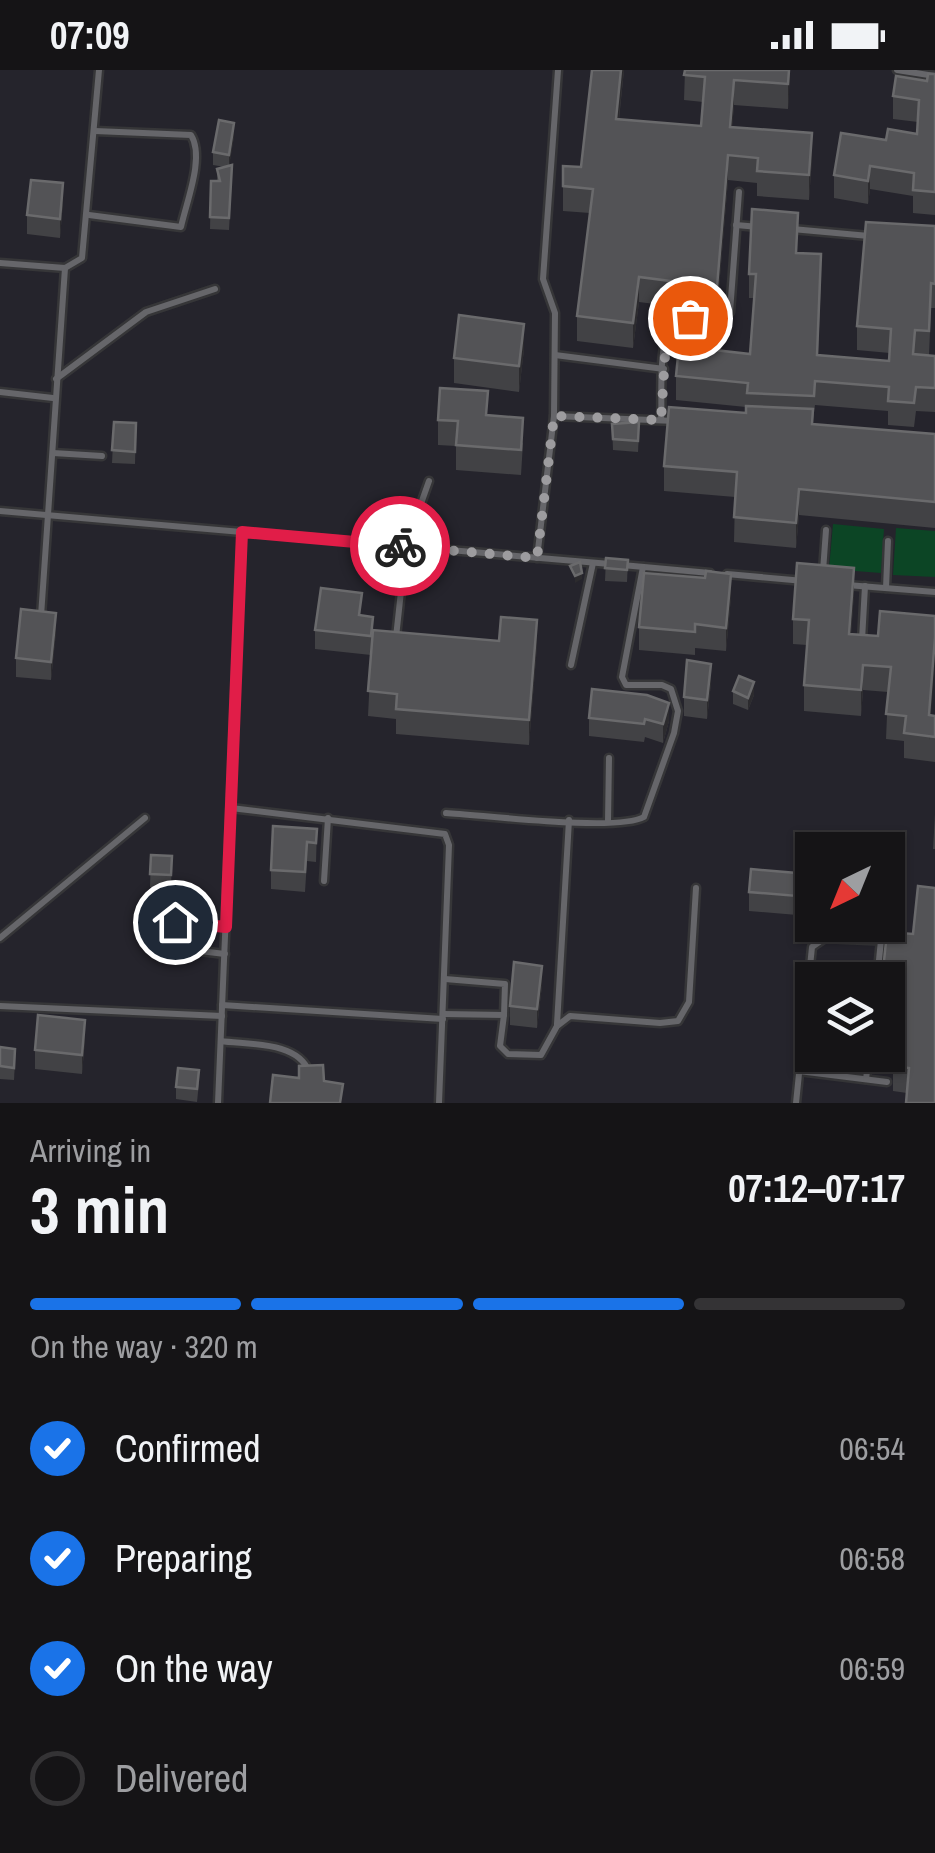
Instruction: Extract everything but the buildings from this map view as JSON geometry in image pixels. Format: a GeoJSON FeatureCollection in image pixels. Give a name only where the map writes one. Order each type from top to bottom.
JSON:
{"type":"FeatureCollection","features":[{"type":"Feature","properties":{"kind":"lane"},"geometry":{"type":"LineString","coordinates":[[0,262],[65,268],[82,258],[100,70]]}},
{"type":"Feature","properties":{"kind":"lane"},"geometry":{"type":"LineString","coordinates":[[537,558],[554,416],[555,313],[543,279],[558,70]]}},
{"type":"Feature","properties":{"kind":"lane"},"geometry":{"type":"LineString","coordinates":[[897,70],[935,76]]}},
{"type":"Feature","properties":{"kind":"lane"},"geometry":{"type":"LineString","coordinates":[[89,215],[181,227],[195,160],[196,144],[191,136],[95,131]]}},
{"type":"Feature","properties":{"kind":"lane"},"geometry":{"type":"LineString","coordinates":[[661,420],[666,340],[672,322],[680,317],[714,322],[730,312],[738,192]]}},
{"type":"Feature","properties":{"kind":"lane"},"geometry":{"type":"LineString","coordinates":[[736,225],[880,237]]}},
{"type":"Feature","properties":{"kind":"lane"},"geometry":{"type":"LineString","coordinates":[[40,616],[65,268]]}},
{"type":"Feature","properties":{"kind":"lane"},"geometry":{"type":"LineString","coordinates":[[55,380],[146,312],[215,289]]}},
{"type":"Feature","properties":{"kind":"lane"},"geometry":{"type":"LineString","coordinates":[[555,355],[664,369]]}},
{"type":"Feature","properties":{"kind":"lane"},"geometry":{"type":"LineString","coordinates":[[0,392],[53,398]]}},
{"type":"Feature","properties":{"kind":"lane"},"geometry":{"type":"LineString","coordinates":[[554,416],[694,423]]}},
{"type":"Feature","properties":{"kind":"lane"},"geometry":{"type":"LineString","coordinates":[[53,454],[102,456]]}},
{"type":"Feature","properties":{"kind":"lane"},"geometry":{"type":"LineString","coordinates":[[396,638],[406,546],[428,481]]}},
{"type":"Feature","properties":{"kind":"lane"},"geometry":{"type":"LineString","coordinates":[[0,511],[822,582],[826,530]]}},
{"type":"Feature","properties":{"kind":"lane"},"geometry":{"type":"LineString","coordinates":[[218,1103],[242,532]]}},
{"type":"Feature","properties":{"kind":"lane"},"geometry":{"type":"LineString","coordinates":[[886,588],[888,541]]}},
{"type":"Feature","properties":{"kind":"lane"},"geometry":{"type":"LineString","coordinates":[[571,664],[593,562]]}},
{"type":"Feature","properties":{"kind":"lane"},"geometry":{"type":"LineString","coordinates":[[446,812],[608,821],[638,820],[649,810],[678,711],[671,689],[662,684],[626,685],[622,678],[644,567]]}},
{"type":"Feature","properties":{"kind":"lane"},"geometry":{"type":"LineString","coordinates":[[836,584],[935,592]]}},
{"type":"Feature","properties":{"kind":"lane"},"geometry":{"type":"LineString","coordinates":[[861,652],[865,586]]}},
{"type":"Feature","properties":{"kind":"lane"},"geometry":{"type":"LineString","coordinates":[[608,821],[609,758]]}},
{"type":"Feature","properties":{"kind":"lane"},"geometry":{"type":"LineString","coordinates":[[230,808],[445,834],[449,844],[440,1103]]}},
{"type":"Feature","properties":{"kind":"lane"},"geometry":{"type":"LineString","coordinates":[[0,938],[144,818]]}},
{"type":"Feature","properties":{"kind":"lane"},"geometry":{"type":"LineString","coordinates":[[324,881],[328,818]]}},
{"type":"Feature","properties":{"kind":"lane"},"geometry":{"type":"LineString","coordinates":[[558,1026],[569,820]]}},
{"type":"Feature","properties":{"kind":"lane"},"geometry":{"type":"LineString","coordinates":[[445,979],[505,984],[500,1046],[508,1054],[540,1055],[558,1026],[570,1016],[660,1024],[683,1017],[689,1002],[696,888]]}},
{"type":"Feature","properties":{"kind":"lane"},"geometry":{"type":"LineString","coordinates":[[175,922],[226,927]]}},
{"type":"Feature","properties":{"kind":"lane"},"geometry":{"type":"LineString","coordinates":[[175,948],[224,954]]}},
{"type":"Feature","properties":{"kind":"lane"},"geometry":{"type":"LineString","coordinates":[[222,1005],[443,1016],[504,1015]]}},
{"type":"Feature","properties":{"kind":"lane"},"geometry":{"type":"LineString","coordinates":[[0,1006],[222,1016]]}},
{"type":"Feature","properties":{"kind":"lane"},"geometry":{"type":"LineString","coordinates":[[221,1042],[285,1049],[306,1064],[312,1079]]}},
{"type":"Feature","properties":{"kind":"lane"},"geometry":{"type":"LineString","coordinates":[[796,1103],[798,1072]]}},
{"type":"Feature","properties":{"kind":"lane"},"geometry":{"type":"LineString","coordinates":[[806,1072],[887,1082]]}},
{"type":"Feature","properties":{"kind":"lane"},"geometry":{"type":"LineString","coordinates":[[866,1080],[867,1072]]}},
{"type":"Feature","properties":{"kind":"shaded area"},"geometry":{"type":"Polygon","coordinates":[[[0,70],[935,70],[935,1103],[0,1103],[0,70]]]}},
{"type":"Feature","properties":{"kind":"green space"},"geometry":{"type":"Polygon","coordinates":[[[833,524],[884,529],[881,573],[829,569],[833,524]]]}},
{"type":"Feature","properties":{"kind":"green space"},"geometry":{"type":"Polygon","coordinates":[[[896,528],[935,531],[935,577],[893,575],[896,528]]]}},
{"type":"Feature","properties":{"kind":"way so far"},"geometry":{"type":"LineString","coordinates":[[400,546],[537,558],[554,416],[661,420],[667,332],[680,317],[690,318]]}},
{"type":"Feature","properties":{"kind":"route"},"geometry":{"type":"LineString","coordinates":[[175,922],[226,927],[242,532],[400,546]]}}]}
